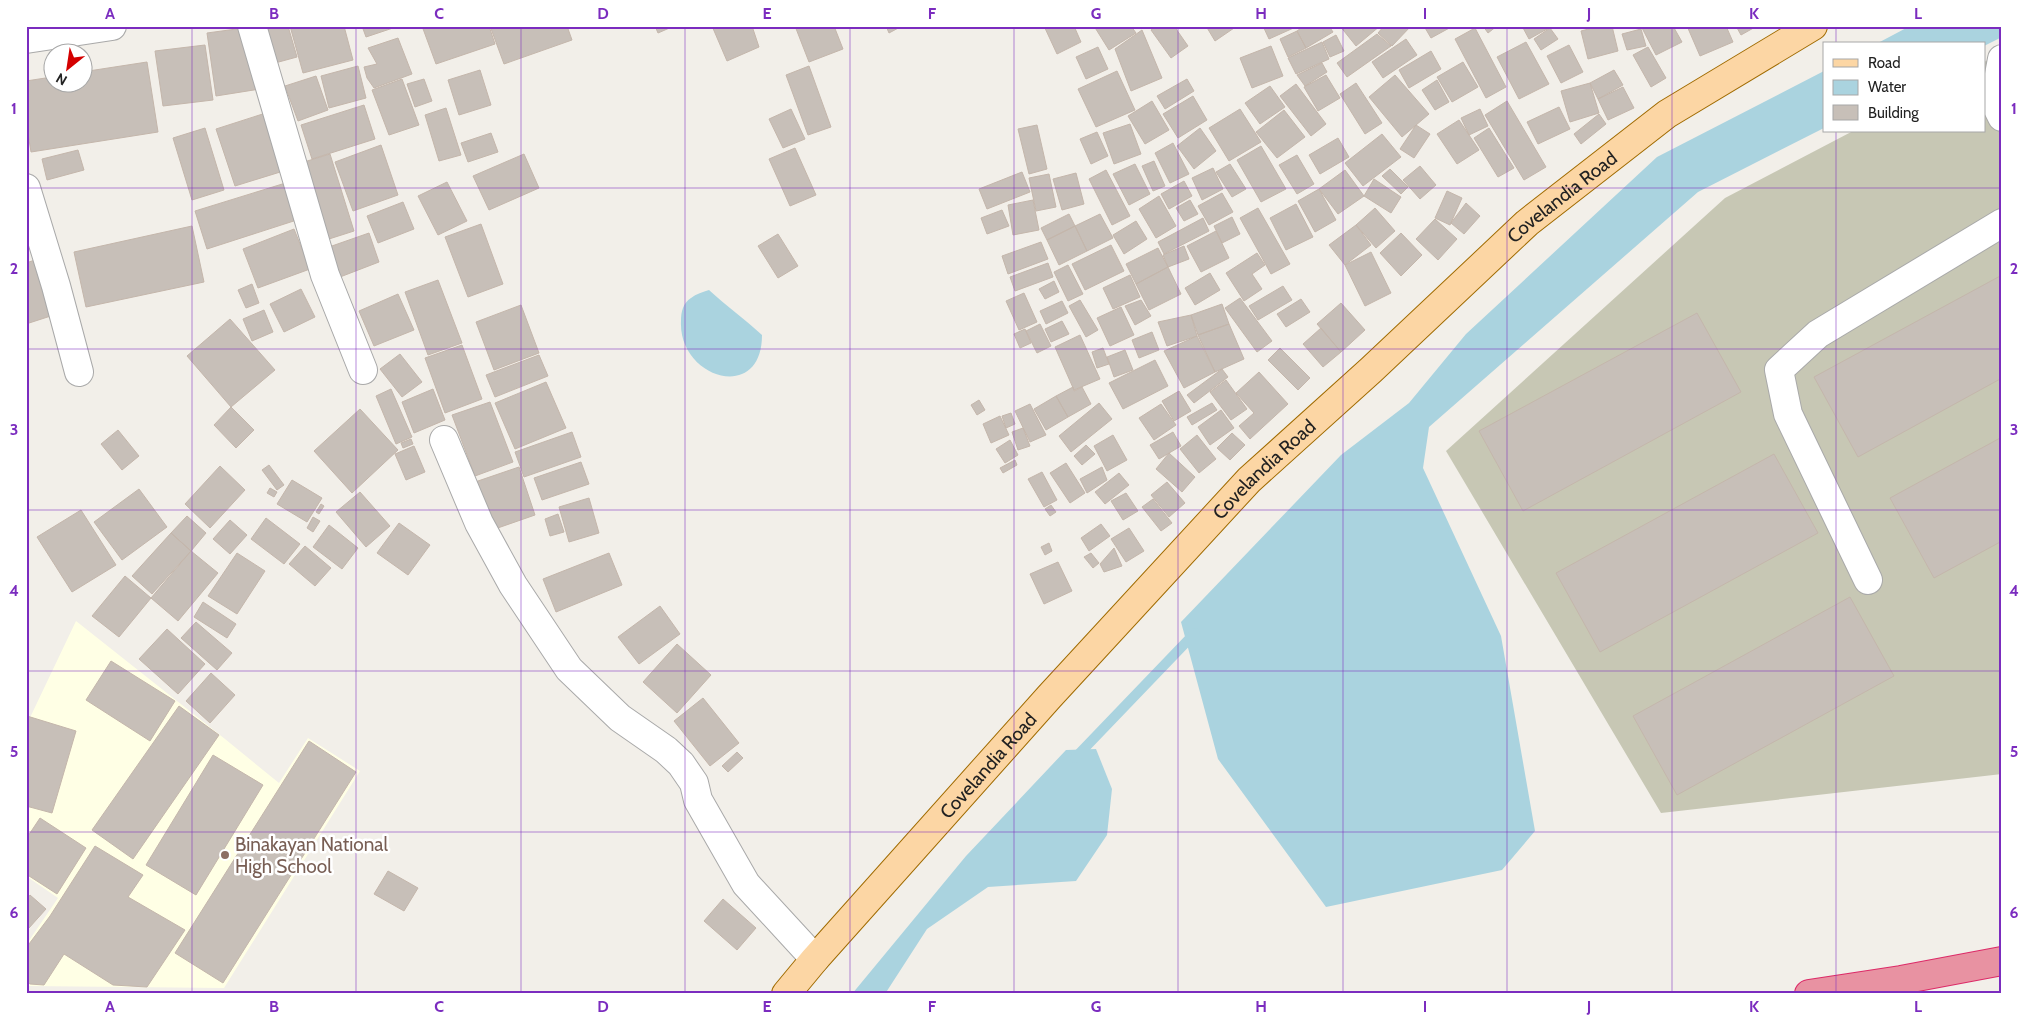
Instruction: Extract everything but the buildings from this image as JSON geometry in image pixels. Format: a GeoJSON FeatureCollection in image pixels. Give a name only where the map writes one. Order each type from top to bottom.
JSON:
{"type":"FeatureCollection","features":[{"type":"Feature","properties":{"kind":"highway"},"geometry":{"type":"LineString","coordinates":[[1809,994],[1901,980],[2002,961]]}},
{"type":"Feature","properties":{"kind":"main road","name":"Covelandia Road"},"geometry":{"type":"LineString","coordinates":[[786,994],[1049,697],[1249,480],[1371,370],[1527,223],[1666,114],[1813,26]]}},
{"type":"Feature","properties":{"kind":"street"},"geometry":{"type":"LineString","coordinates":[[26,39],[112,26]]}},
{"type":"Feature","properties":{"kind":"street"},"geometry":{"type":"LineString","coordinates":[[252,26],[324,275],[363,370]]}},
{"type":"Feature","properties":{"kind":"street"},"geometry":{"type":"LineString","coordinates":[[2002,59],[1994,101],[2002,117]]}},
{"type":"Feature","properties":{"kind":"street"},"geometry":{"type":"LineString","coordinates":[[26,188],[56,286],[79,372]]}},
{"type":"Feature","properties":{"kind":"street"},"geometry":{"type":"LineString","coordinates":[[1868,580],[1788,414],[1779,370],[1818,334],[2002,223]]}},
{"type":"Feature","properties":{"kind":"street"},"geometry":{"type":"LineString","coordinates":[[444,440],[479,523],[513,585],[569,669],[620,718],[666,750],[681,764],[694,783],[698,800],[746,884],[815,959]]}},
{"type":"Feature","properties":{"kind":"shaded area"},"geometry":{"type":"Polygon","coordinates":[[[2002,53],[2002,774],[1661,813],[1446,451],[1725,198],[1851,132],[1986,132],[1986,61],[2002,53]]]}},
{"type":"Feature","properties":{"kind":"shaded area"},"geometry":{"type":"Polygon","coordinates":[[[76,621],[279,783],[308,738],[360,771],[224,988],[26,986],[26,945],[58,898],[26,876],[26,726],[76,621]]]}},
{"type":"Feature","properties":{"kind":"water"},"geometry":{"type":"Polygon","coordinates":[[[1910,26],[2002,26],[2002,37],[1986,45],[1986,42],[1880,42],[1910,26]]]}},
{"type":"Feature","properties":{"kind":"water"},"geometry":{"type":"Polygon","coordinates":[[[1823,72],[1823,129],[1698,192],[1429,427],[1423,468],[1501,636],[1535,831],[1502,870],[1326,907],[1218,759],[1181,622],[1341,455],[1409,403],[1466,334],[1657,157],[1823,72]]]}},
{"type":"Feature","properties":{"kind":"water"},"geometry":{"type":"Polygon","coordinates":[[[709,290],[762,335],[758,357],[749,370],[736,376],[720,375],[705,369],[692,357],[684,341],[681,321],[684,305],[693,297],[709,290]]]}},
{"type":"Feature","properties":{"kind":"water"},"geometry":{"type":"Polygon","coordinates":[[[1096,749],[1112,789],[1107,835],[1076,881],[988,887],[927,929],[885,994],[852,994],[966,856],[1066,750],[1096,749]]]}},
{"type":"Feature","properties":{"kind":"waterway"},"geometry":{"type":"LineString","coordinates":[[1075,758],[1195,633]]}},
{"type":"Feature","properties":{"kind":"place","name":"Binakayan National High School"},"geometry":{"type":"Point","coordinates":[225,855]}}]}
